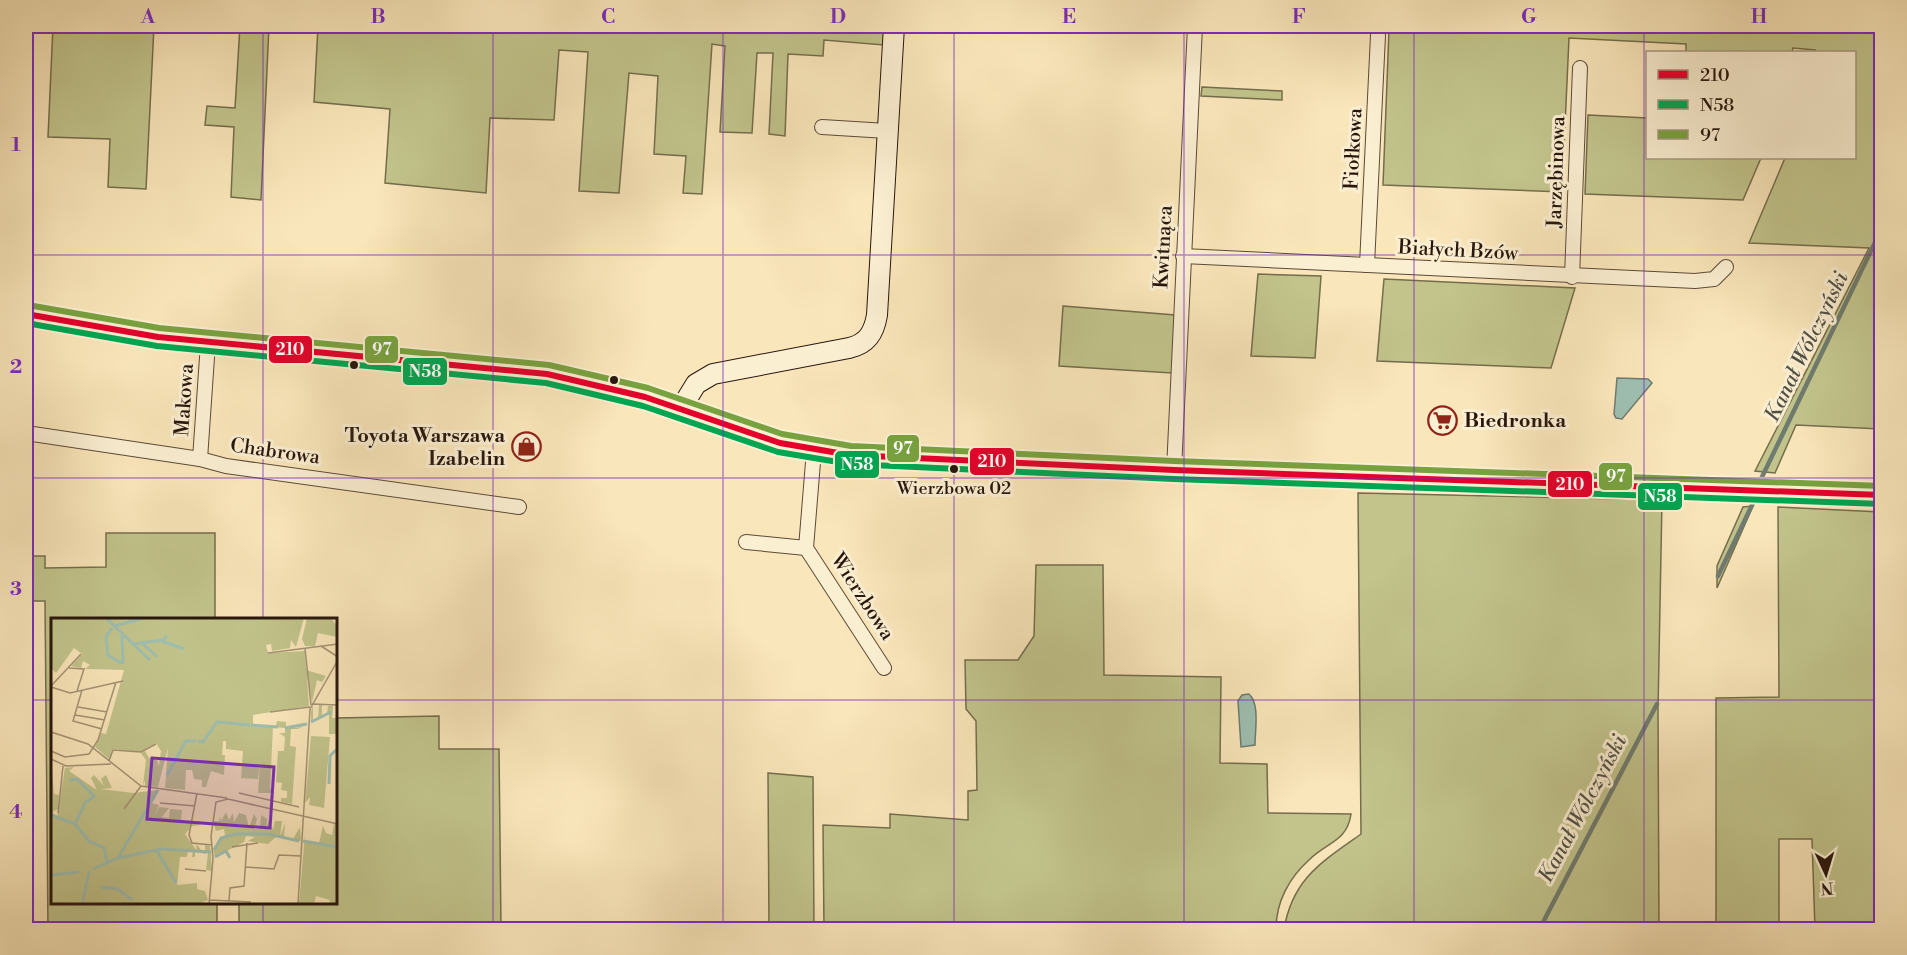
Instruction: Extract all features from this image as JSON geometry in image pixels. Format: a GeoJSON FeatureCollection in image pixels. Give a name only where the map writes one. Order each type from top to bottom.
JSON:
{"type":"FeatureCollection","features":[{"type":"Feature","properties":{"kind":"street"},"geometry":{"type":"LineString","coordinates":[[680,410],[696,384],[713,374],[849,348],[864,342],[870,336],[877,315],[886,131],[894,26]]}},
{"type":"Feature","properties":{"kind":"street","name":"Kwitnąca"},"geometry":{"type":"LineString","coordinates":[[1174,470],[1195,26]]}},
{"type":"Feature","properties":{"kind":"street","name":"Fiołkowa"},"geometry":{"type":"LineString","coordinates":[[1367,265],[1378,35]]}},
{"type":"Feature","properties":{"kind":"street","name":"Jarzębinowa"},"geometry":{"type":"LineString","coordinates":[[1572,277],[1580,68]]}},
{"type":"Feature","properties":{"kind":"street"},"geometry":{"type":"LineString","coordinates":[[822,127],[886,131]]}},
{"type":"Feature","properties":{"kind":"street","name":"Białych Bzów"},"geometry":{"type":"LineString","coordinates":[[1183,256],[1572,277],[1695,281],[1714,279],[1726,267]]}},
{"type":"Feature","properties":{"kind":"street"},"geometry":{"type":"LineString","coordinates":[[26,314],[158,337],[208,343],[547,374],[645,397],[780,443],[814,450],[891,458],[1881,495]]}},
{"type":"Feature","properties":{"kind":"street","name":"Makowa"},"geometry":{"type":"LineString","coordinates":[[200,459],[208,343]]}},
{"type":"Feature","properties":{"kind":"street","name":"Chabrowa"},"geometry":{"type":"LineString","coordinates":[[26,433],[200,459],[226,466],[519,507]]}},
{"type":"Feature","properties":{"kind":"street","name":"Wierzbowa"},"geometry":{"type":"LineString","coordinates":[[814,450],[806,548],[884,668]]}},
{"type":"Feature","properties":{"kind":"street","name":"Wierzbowa"},"geometry":{"type":"LineString","coordinates":[[746,542],[806,548]]}},
{"type":"Feature","properties":{"kind":"green space"},"geometry":{"type":"Polygon","coordinates":[[[53,26],[154,26],[146,189],[108,187],[110,139],[48,137],[53,26]]]}},
{"type":"Feature","properties":{"kind":"green space"},"geometry":{"type":"Polygon","coordinates":[[[240,26],[269,26],[261,200],[231,197],[234,127],[205,125],[207,106],[235,108],[240,26]]]}},
{"type":"Feature","properties":{"kind":"green space"},"geometry":{"type":"Polygon","coordinates":[[[318,26],[885,26],[884,45],[824,40],[823,56],[788,54],[785,136],[769,134],[773,53],[757,53],[752,133],[720,132],[725,46],[712,44],[702,194],[683,193],[686,156],[654,154],[658,76],[629,73],[619,193],[579,191],[588,52],[559,50],[554,120],[490,118],[486,193],[385,183],[390,109],[314,102],[318,26]]]}},
{"type":"Feature","properties":{"kind":"green space"},"geometry":{"type":"Polygon","coordinates":[[[1290,26],[1881,26],[1881,429],[1796,425],[1775,473],[1755,471],[1869,248],[1749,243],[1785,159],[1856,159],[1856,51],[1815,51],[1793,48],[1792,51],[1686,51],[1686,44],[1569,38],[1562,192],[1383,185],[1389,30],[1290,26]]]}},
{"type":"Feature","properties":{"kind":"green space"},"geometry":{"type":"Polygon","coordinates":[[[1202,87],[1282,91],[1282,100],[1201,96],[1202,87]]]}},
{"type":"Feature","properties":{"kind":"green space"},"geometry":{"type":"Polygon","coordinates":[[[1588,115],[1646,118],[1646,159],[1761,159],[1743,200],[1585,194],[1588,115]]]}},
{"type":"Feature","properties":{"kind":"green space"},"geometry":{"type":"Polygon","coordinates":[[[1258,274],[1321,276],[1315,358],[1251,356],[1258,274]]]}},
{"type":"Feature","properties":{"kind":"green space"},"geometry":{"type":"Polygon","coordinates":[[[1384,279],[1575,288],[1551,368],[1377,361],[1384,279]]]}},
{"type":"Feature","properties":{"kind":"green space"},"geometry":{"type":"Polygon","coordinates":[[[1063,306],[1175,315],[1172,373],[1059,366],[1063,306]]]}},
{"type":"Feature","properties":{"kind":"green space"},"geometry":{"type":"Polygon","coordinates":[[[1358,493],[1662,500],[1658,710],[1659,929],[1284,929],[1288,911],[1302,884],[1322,863],[1361,834],[1358,493]]]}},
{"type":"Feature","properties":{"kind":"green space"},"geometry":{"type":"Polygon","coordinates":[[[1753,506],[1717,588],[1717,566],[1743,507],[1753,506]]]}},
{"type":"Feature","properties":{"kind":"green space"},"geometry":{"type":"Polygon","coordinates":[[[1778,507],[1881,512],[1881,929],[1815,929],[1812,839],[1779,839],[1779,929],[1716,929],[1716,698],[1779,697],[1778,507]]]}},
{"type":"Feature","properties":{"kind":"green space"},"geometry":{"type":"Polygon","coordinates":[[[106,533],[215,533],[215,618],[51,618],[51,904],[217,904],[217,929],[48,929],[45,601],[26,601],[26,552],[32,552],[33,556],[45,556],[45,568],[106,567],[106,533]]]}},
{"type":"Feature","properties":{"kind":"green space"},"geometry":{"type":"Polygon","coordinates":[[[1036,565],[1103,565],[1104,675],[1221,677],[1220,763],[1267,764],[1268,813],[1351,814],[1349,823],[1341,836],[1316,854],[1295,875],[1281,900],[1276,929],[824,929],[823,825],[890,828],[890,814],[968,820],[968,791],[977,790],[976,721],[966,709],[965,660],[1018,660],[1034,636],[1036,565]]]}},
{"type":"Feature","properties":{"kind":"green space"},"geometry":{"type":"Polygon","coordinates":[[[439,716],[439,749],[499,749],[501,929],[239,929],[239,904],[338,904],[338,718],[439,716]]]}},
{"type":"Feature","properties":{"kind":"green space"},"geometry":{"type":"Polygon","coordinates":[[[768,773],[813,777],[814,929],[769,929],[768,773]]]}},
{"type":"Feature","properties":{"kind":"shaded area"},"geometry":{"type":"Polygon","coordinates":[[[1617,378],[1648,379],[1652,383],[1622,419],[1616,418],[1614,414],[1617,378]]]}},
{"type":"Feature","properties":{"kind":"shaded area"},"geometry":{"type":"Polygon","coordinates":[[[1249,694],[1256,711],[1255,745],[1241,747],[1238,701],[1242,695],[1249,694]]]}},
{"type":"Feature","properties":{"kind":"waterway","name":"Kanał Wólczyński"},"geometry":{"type":"LineString","coordinates":[[1761,479],[1882,228]]}},
{"type":"Feature","properties":{"kind":"waterway","name":"Kanał Wólczyński"},"geometry":{"type":"LineString","coordinates":[[1718,576],[1753,503]]}},
{"type":"Feature","properties":{"kind":"waterway","name":"Kanał Wólczyński"},"geometry":{"type":"LineString","coordinates":[[1539,930],[1657,704]]}},
{"type":"Feature","properties":{"kind":"transit line","name":"97"},"geometry":{"type":"LineString","coordinates":[[28,305],[159,328],[549,365],[648,388],[782,434],[851,446],[1174,461],[1882,486]]}},
{"type":"Feature","properties":{"kind":"transit line","name":"210"},"geometry":{"type":"LineString","coordinates":[[26,314],[158,337],[547,374],[645,397],[780,443],[850,455],[1174,470],[1882,495]]}},
{"type":"Feature","properties":{"kind":"transit line","name":"N58"},"geometry":{"type":"LineString","coordinates":[[26,323],[157,346],[546,383],[643,406],[778,452],[850,464],[1174,479],[1882,504]]}},
{"type":"Feature","properties":{"kind":"place","name":"Biedronka"},"geometry":{"type":"Point","coordinates":[1443,421]}},
{"type":"Feature","properties":{"kind":"place","name":"Toyota Warszawa Izabelin"},"geometry":{"type":"Point","coordinates":[526,447]}},
{"type":"Feature","properties":{"kind":"place","name":"Wierzbowa 02"},"geometry":{"type":"Point","coordinates":[954,469]}}]}
